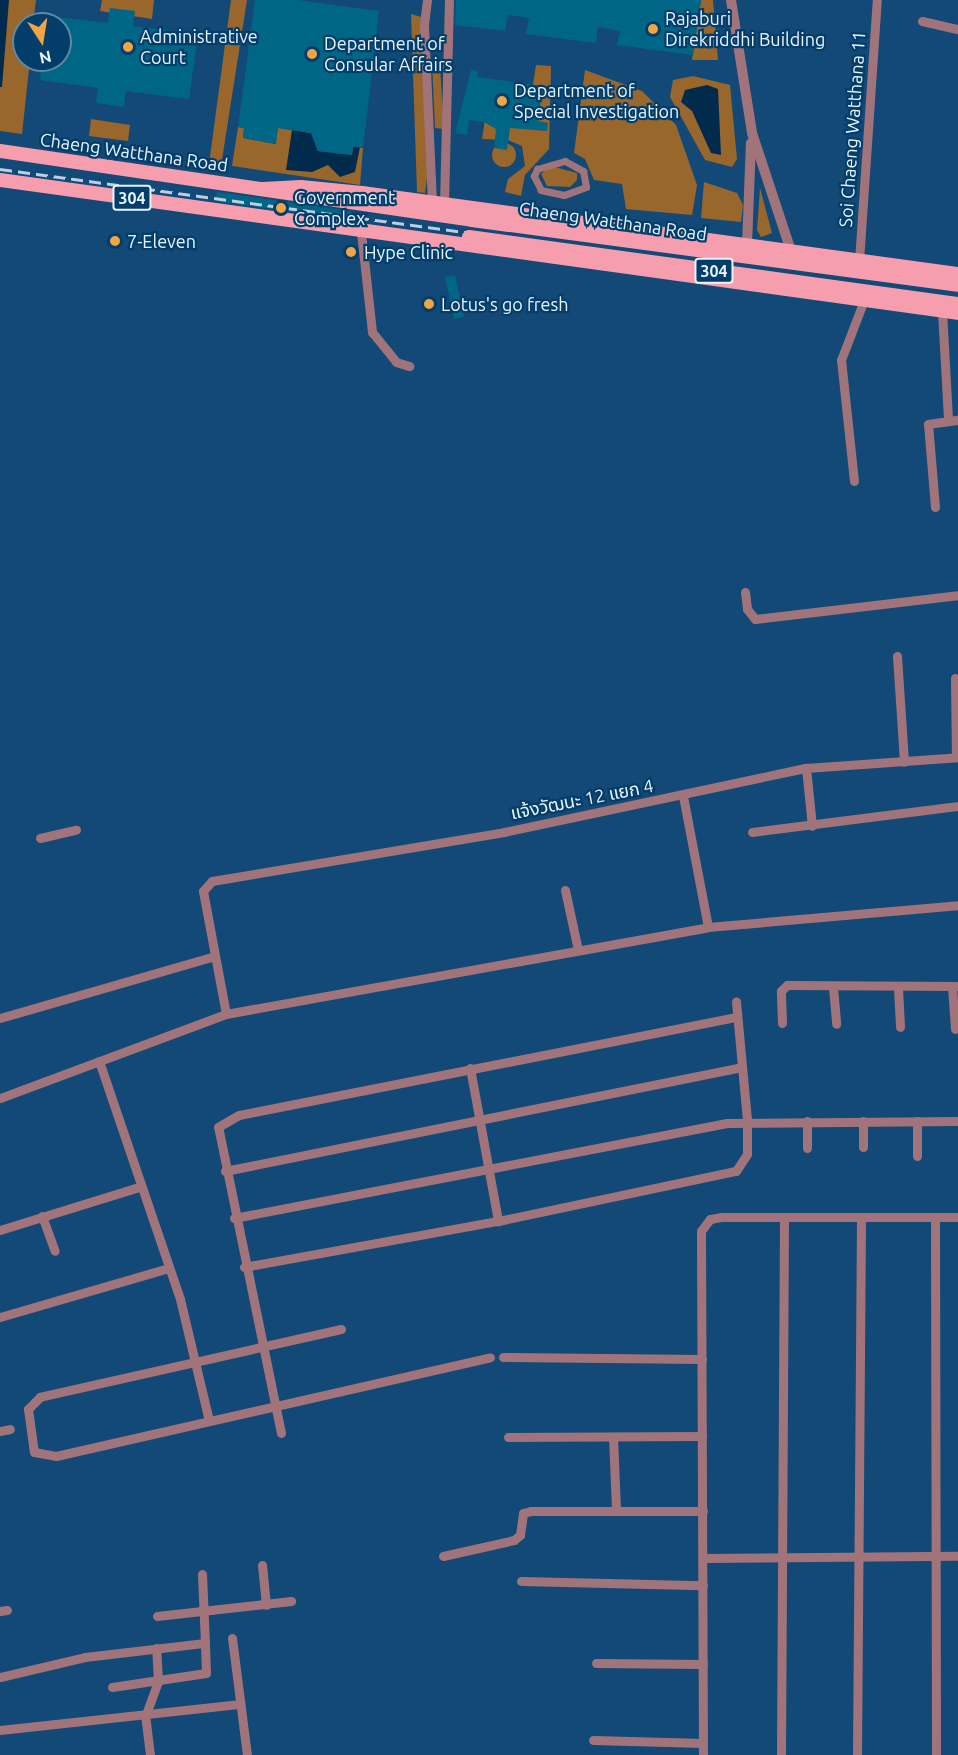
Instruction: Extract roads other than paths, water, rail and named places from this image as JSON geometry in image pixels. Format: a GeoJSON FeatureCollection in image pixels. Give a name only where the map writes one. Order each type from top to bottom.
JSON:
{"type":"FeatureCollection","features":[{"type":"Feature","properties":{"kind":"main road","name":"Chaeng Watthana Road"},"geometry":{"type":"LineString","coordinates":[[0,150],[472,220],[958,285]]}},
{"type":"Feature","properties":{"kind":"main road","name":"Chaeng Watthana Road"},"geometry":{"type":"LineString","coordinates":[[0,180],[263,216],[361,232],[958,313]]}},
{"type":"Feature","properties":{"kind":"main road","name":"Chaeng Watthana Road"},"geometry":{"type":"LineString","coordinates":[[263,189],[301,187],[438,203],[958,274]]}},
{"type":"Feature","properties":{"kind":"main road","name":"Chaeng Watthana Road"},"geometry":{"type":"LineString","coordinates":[[263,216],[309,216],[958,304]]}},
{"type":"Feature","properties":{"kind":"main road"},"geometry":{"type":"LineString","coordinates":[[693,277],[712,259],[709,244],[702,239]]}},
{"type":"Feature","properties":{"kind":"main road"},"geometry":{"type":"LineString","coordinates":[[742,284],[747,245]]}},
{"type":"Feature","properties":{"kind":"main road"},"geometry":{"type":"LineString","coordinates":[[808,293],[800,285],[798,271],[803,258],[811,254]]}},
{"type":"Feature","properties":{"kind":"street"},"geometry":{"type":"LineString","coordinates":[[427,0],[424,31],[438,203]]}},
{"type":"Feature","properties":{"kind":"street"},"geometry":{"type":"LineString","coordinates":[[438,203],[449,156],[445,32],[449,0]]}},
{"type":"Feature","properties":{"kind":"street"},"geometry":{"type":"LineString","coordinates":[[731,0],[752,133],[791,251]]}},
{"type":"Feature","properties":{"kind":"street","name":"Soi Chaeng Watthana 11"},"geometry":{"type":"LineString","coordinates":[[859,261],[877,0]]}},
{"type":"Feature","properties":{"kind":"street"},"geometry":{"type":"LineString","coordinates":[[922,21],[958,29]]}},
{"type":"Feature","properties":{"kind":"street"},"geometry":{"type":"LineString","coordinates":[[424,31],[445,32]]}},
{"type":"Feature","properties":{"kind":"street"},"geometry":{"type":"LineString","coordinates":[[426,59],[445,59]]}},
{"type":"Feature","properties":{"kind":"street"},"geometry":{"type":"LineString","coordinates":[[747,245],[752,133]]}},
{"type":"Feature","properties":{"kind":"street"},"geometry":{"type":"LineString","coordinates":[[565,161],[584,171],[586,186],[564,195],[542,190],[534,176],[537,169],[565,161]]}},
{"type":"Feature","properties":{"kind":"street"},"geometry":{"type":"LineString","coordinates":[[361,232],[372,332],[396,362],[409,366]]}},
{"type":"Feature","properties":{"kind":"street"},"geometry":{"type":"LineString","coordinates":[[854,481],[841,360],[864,300]]}},
{"type":"Feature","properties":{"kind":"street"},"geometry":{"type":"LineString","coordinates":[[935,507],[927,430],[932,422],[953,420],[942,311]]}},
{"type":"Feature","properties":{"kind":"street"},"geometry":{"type":"LineString","coordinates":[[745,592],[747,609],[755,619],[958,595]]}},
{"type":"Feature","properties":{"kind":"street"},"geometry":{"type":"LineString","coordinates":[[897,656],[904,762]]}},
{"type":"Feature","properties":{"kind":"street"},"geometry":{"type":"LineString","coordinates":[[955,678],[957,757]]}},
{"type":"Feature","properties":{"kind":"street","name":"แจ้งวัฒนะ 12 แยก 4"},"geometry":{"type":"LineString","coordinates":[[212,957],[203,891],[212,881],[504,832],[683,796],[806,768],[957,757]]}},
{"type":"Feature","properties":{"kind":"street"},"geometry":{"type":"LineString","coordinates":[[806,768],[812,826]]}},
{"type":"Feature","properties":{"kind":"street"},"geometry":{"type":"LineString","coordinates":[[683,796],[708,927]]}},
{"type":"Feature","properties":{"kind":"street"},"geometry":{"type":"LineString","coordinates":[[752,832],[958,806]]}},
{"type":"Feature","properties":{"kind":"street"},"geometry":{"type":"LineString","coordinates":[[40,838],[76,830]]}},
{"type":"Feature","properties":{"kind":"street"},"geometry":{"type":"LineString","coordinates":[[565,890],[578,950]]}},
{"type":"Feature","properties":{"kind":"street"},"geometry":{"type":"LineString","coordinates":[[0,1098],[226,1014],[708,927],[958,905]]}},
{"type":"Feature","properties":{"kind":"street"},"geometry":{"type":"LineString","coordinates":[[0,1018],[212,957],[226,1014]]}},
{"type":"Feature","properties":{"kind":"street"},"geometry":{"type":"LineString","coordinates":[[782,1023],[783,987],[955,986],[955,1029]]}},
{"type":"Feature","properties":{"kind":"street"},"geometry":{"type":"LineString","coordinates":[[833,987],[836,1024]]}},
{"type":"Feature","properties":{"kind":"street"},"geometry":{"type":"LineString","coordinates":[[898,988],[900,1027]]}},
{"type":"Feature","properties":{"kind":"street"},"geometry":{"type":"LineString","coordinates":[[244,1267],[498,1221],[736,1171],[747,1154],[747,1120],[736,1002]]}},
{"type":"Feature","properties":{"kind":"street"},"geometry":{"type":"LineString","coordinates":[[280,1433],[234,1218],[217,1134],[218,1127],[227,1119],[471,1068],[736,1017]]}},
{"type":"Feature","properties":{"kind":"street"},"geometry":{"type":"LineString","coordinates":[[99,1061],[139,1187],[170,1268],[209,1420]]}},
{"type":"Feature","properties":{"kind":"street"},"geometry":{"type":"LineString","coordinates":[[225,1171],[742,1067]]}},
{"type":"Feature","properties":{"kind":"street"},"geometry":{"type":"LineString","coordinates":[[471,1068],[498,1221]]}},
{"type":"Feature","properties":{"kind":"street"},"geometry":{"type":"LineString","coordinates":[[234,1218],[747,1120],[958,1121]]}},
{"type":"Feature","properties":{"kind":"street"},"geometry":{"type":"LineString","coordinates":[[807,1121],[807,1148]]}},
{"type":"Feature","properties":{"kind":"street"},"geometry":{"type":"LineString","coordinates":[[863,1121],[863,1147]]}},
{"type":"Feature","properties":{"kind":"street"},"geometry":{"type":"LineString","coordinates":[[917,1121],[917,1156]]}},
{"type":"Feature","properties":{"kind":"street"},"geometry":{"type":"LineString","coordinates":[[0,1230],[139,1187]]}},
{"type":"Feature","properties":{"kind":"street"},"geometry":{"type":"LineString","coordinates":[[42,1216],[55,1251]]}},
{"type":"Feature","properties":{"kind":"street"},"geometry":{"type":"LineString","coordinates":[[703,1755],[701,1231],[705,1223],[721,1216],[861,1219],[958,1217]]}},
{"type":"Feature","properties":{"kind":"street"},"geometry":{"type":"LineString","coordinates":[[935,1217],[936,1755]]}},
{"type":"Feature","properties":{"kind":"street"},"geometry":{"type":"LineString","coordinates":[[781,1755],[784,1218]]}},
{"type":"Feature","properties":{"kind":"street"},"geometry":{"type":"LineString","coordinates":[[857,1755],[861,1557],[861,1219]]}},
{"type":"Feature","properties":{"kind":"street"},"geometry":{"type":"LineString","coordinates":[[0,1317],[170,1268]]}},
{"type":"Feature","properties":{"kind":"street"},"geometry":{"type":"LineString","coordinates":[[341,1329],[195,1359],[33,1402],[28,1409],[34,1452],[56,1456],[274,1404],[490,1357]]}},
{"type":"Feature","properties":{"kind":"street"},"geometry":{"type":"LineString","coordinates":[[503,1357],[702,1359]]}},
{"type":"Feature","properties":{"kind":"street"},"geometry":{"type":"LineString","coordinates":[[508,1437],[702,1437]]}},
{"type":"Feature","properties":{"kind":"street"},"geometry":{"type":"LineString","coordinates":[[613,1437],[616,1510]]}},
{"type":"Feature","properties":{"kind":"street"},"geometry":{"type":"LineString","coordinates":[[443,1556],[514,1540],[520,1535],[523,1513],[616,1510],[703,1511]]}},
{"type":"Feature","properties":{"kind":"street"},"geometry":{"type":"LineString","coordinates":[[704,1558],[958,1556]]}},
{"type":"Feature","properties":{"kind":"street"},"geometry":{"type":"LineString","coordinates":[[262,1565],[266,1605]]}},
{"type":"Feature","properties":{"kind":"street"},"geometry":{"type":"LineString","coordinates":[[112,1687],[158,1682],[206,1673],[202,1574]]}},
{"type":"Feature","properties":{"kind":"street"},"geometry":{"type":"LineString","coordinates":[[521,1581],[703,1585]]}},
{"type":"Feature","properties":{"kind":"street"},"geometry":{"type":"LineString","coordinates":[[157,1616],[204,1613],[291,1601]]}},
{"type":"Feature","properties":{"kind":"street"},"geometry":{"type":"LineString","coordinates":[[232,1638],[247,1755]]}},
{"type":"Feature","properties":{"kind":"street"},"geometry":{"type":"LineString","coordinates":[[0,1677],[85,1657],[204,1643]]}},
{"type":"Feature","properties":{"kind":"street"},"geometry":{"type":"LineString","coordinates":[[150,1755],[145,1717],[158,1682],[156,1648]]}},
{"type":"Feature","properties":{"kind":"street"},"geometry":{"type":"LineString","coordinates":[[597,1663],[704,1664]]}},
{"type":"Feature","properties":{"kind":"street"},"geometry":{"type":"LineString","coordinates":[[0,1730],[145,1717],[241,1704]]}},
{"type":"Feature","properties":{"kind":"street"},"geometry":{"type":"LineString","coordinates":[[593,1740],[703,1743]]}},
{"type":"Feature","properties":{"kind":"water"},"geometry":{"type":"Polygon","coordinates":[[[0,0],[9,0],[2,87],[0,87],[0,0]]]}},
{"type":"Feature","properties":{"kind":"water"},"geometry":{"type":"Polygon","coordinates":[[[707,85],[718,89],[721,155],[711,153],[692,111],[681,102],[685,90],[707,85]]]}},
{"type":"Feature","properties":{"kind":"water"},"geometry":{"type":"Polygon","coordinates":[[[292,130],[311,133],[318,151],[352,155],[353,147],[360,147],[355,172],[340,177],[328,165],[312,172],[286,170],[292,130]]]}},
{"type":"Feature","properties":{"kind":"railway"},"geometry":{"type":"LineString","coordinates":[[0,169],[958,299]]}},
{"type":"Feature","properties":{"kind":"place","name":"Rajaburi Direkriddhi Building"},"geometry":{"type":"Point","coordinates":[653,29]}},
{"type":"Feature","properties":{"kind":"place","name":"Administrative Court"},"geometry":{"type":"Point","coordinates":[128,47]}},
{"type":"Feature","properties":{"kind":"place","name":"Department of Consular Affairs"},"geometry":{"type":"Point","coordinates":[312,54]}},
{"type":"Feature","properties":{"kind":"place","name":"Department of Special Investigation"},"geometry":{"type":"Point","coordinates":[502,101]}},
{"type":"Feature","properties":{"kind":"place","name":"Government Complex"},"geometry":{"type":"Point","coordinates":[281,208]}},
{"type":"Feature","properties":{"kind":"place","name":"7-Eleven"},"geometry":{"type":"Point","coordinates":[115,241]}},
{"type":"Feature","properties":{"kind":"place","name":"Hype Clinic"},"geometry":{"type":"Point","coordinates":[351,252]}},
{"type":"Feature","properties":{"kind":"place","name":"Lotus's go fresh"},"geometry":{"type":"Point","coordinates":[429,304]}}]}
